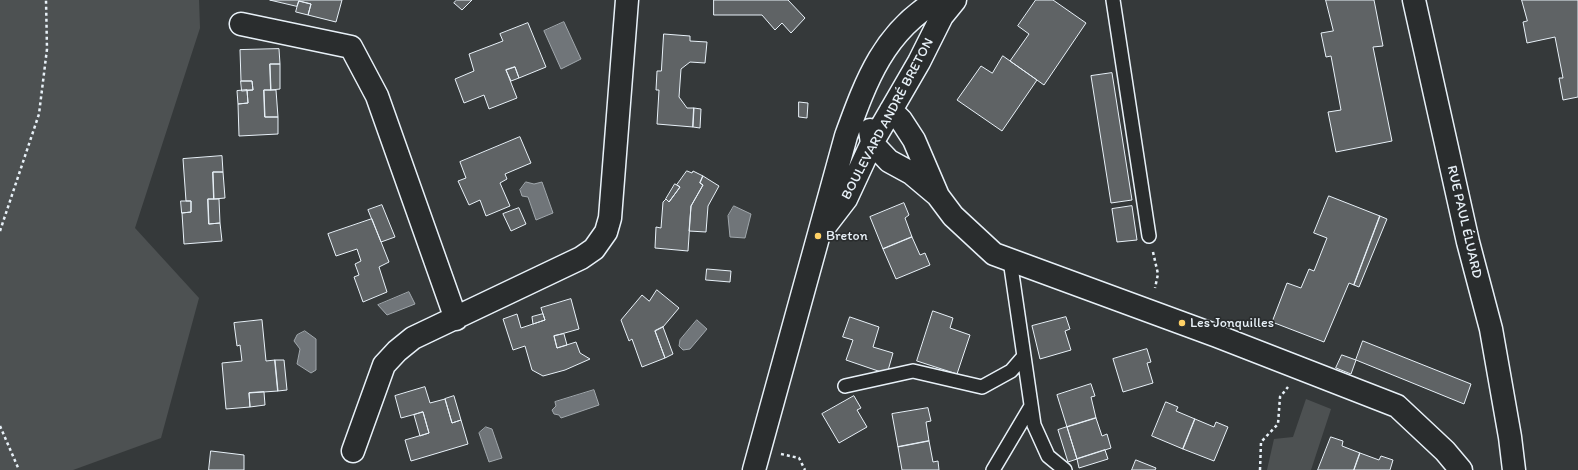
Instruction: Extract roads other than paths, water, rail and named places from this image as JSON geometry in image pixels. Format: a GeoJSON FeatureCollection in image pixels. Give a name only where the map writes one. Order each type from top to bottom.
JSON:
{"type":"FeatureCollection","features":[{"type":"Feature","properties":{"kind":"street"},"geometry":{"type":"LineString","coordinates":[[353,451],[384,365],[397,350],[413,338],[581,258],[594,249],[606,232],[610,218],[614,185],[627,0]]}},
{"type":"Feature","properties":{"kind":"street","name":"BOULEVARD ANDRÉ BRETON"},"geometry":{"type":"LineString","coordinates":[[754,470],[846,136],[862,94],[891,40],[925,7],[938,0]]}},
{"type":"Feature","properties":{"kind":"street","name":"BOULEVARD ANDRÉ BRETON"},"geometry":{"type":"LineString","coordinates":[[818,236],[846,199],[872,143],[890,110],[919,62],[942,16],[955,0]]}},
{"type":"Feature","properties":{"kind":"street","name":"RUE PAUL ÉLUARD"},"geometry":{"type":"LineString","coordinates":[[1414,0],[1468,242],[1491,329],[1514,470]]}},
{"type":"Feature","properties":{"kind":"street"},"geometry":{"type":"LineString","coordinates":[[240,24],[351,47],[377,96],[456,318]]}},
{"type":"Feature","properties":{"kind":"street"},"geometry":{"type":"LineString","coordinates":[[862,94],[872,143],[889,161],[911,173],[938,196],[953,216],[994,254],[1149,311],[1397,406],[1445,451],[1462,470]]}},
{"type":"Feature","properties":{"kind":"street"},"geometry":{"type":"LineString","coordinates":[[846,136],[868,121],[890,110],[901,120],[914,140],[938,196]]}},
{"type":"Feature","properties":{"kind":"street","name":"RUE PAUL ÉLUARD"},"geometry":{"type":"LineString","coordinates":[[1503,470],[1511,445]]}},
{"type":"Feature","properties":{"kind":"lane"},"geometry":{"type":"LineString","coordinates":[[1113,0],[1149,236]]}},
{"type":"Feature","properties":{"kind":"lane"},"geometry":{"type":"LineString","coordinates":[[1010,260],[1034,425],[1048,456],[1065,470]]}},
{"type":"Feature","properties":{"kind":"lane"},"geometry":{"type":"LineString","coordinates":[[845,386],[913,371],[982,387],[1011,371],[1024,356]]}},
{"type":"Feature","properties":{"kind":"lane"},"geometry":{"type":"LineString","coordinates":[[993,470],[1031,406]]}},
{"type":"Feature","properties":{"kind":"place","name":"Breton"},"geometry":{"type":"Point","coordinates":[818,236]}},
{"type":"Feature","properties":{"kind":"place","name":"Les Jonquilles"},"geometry":{"type":"Point","coordinates":[1182,323]}}]}
